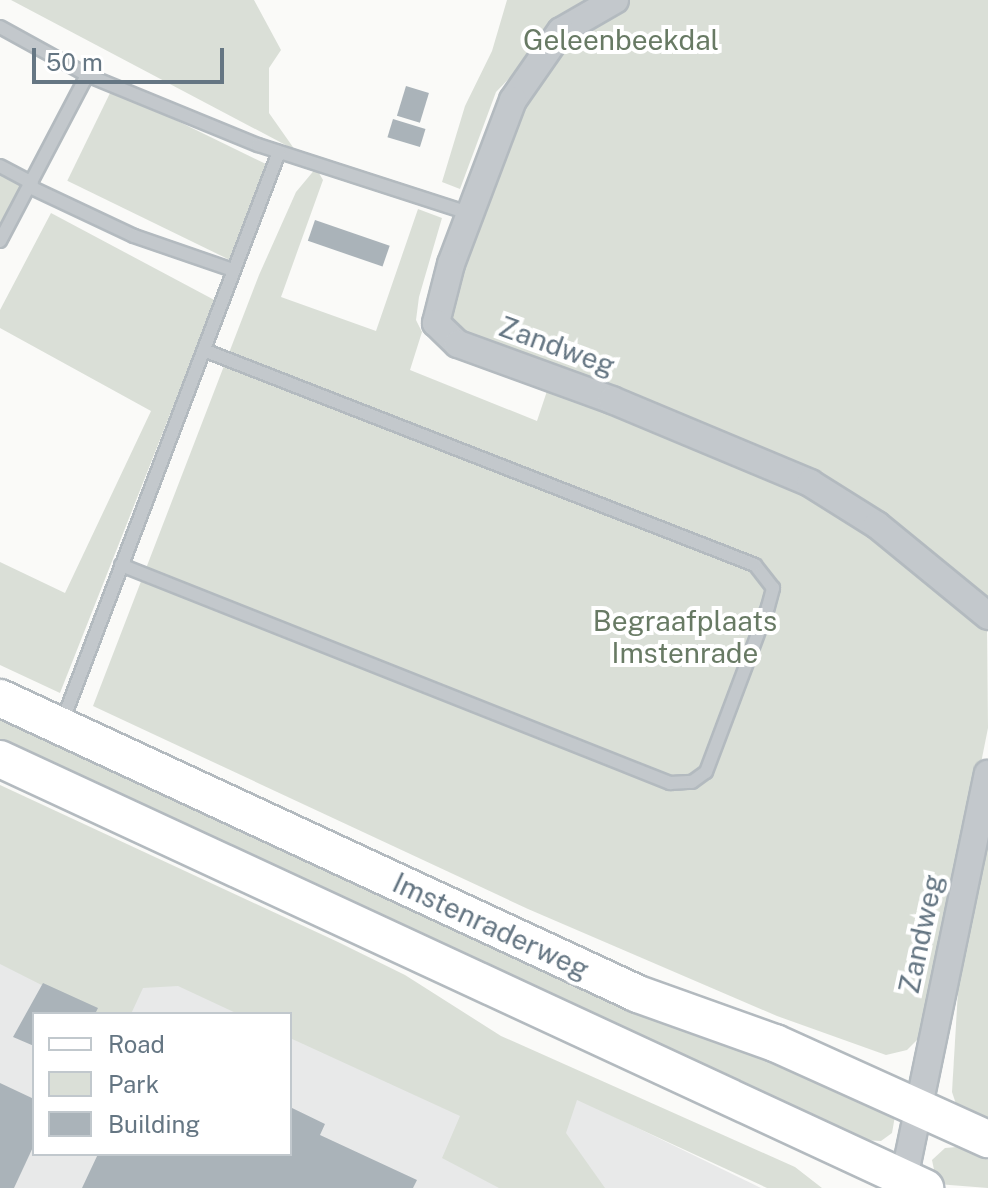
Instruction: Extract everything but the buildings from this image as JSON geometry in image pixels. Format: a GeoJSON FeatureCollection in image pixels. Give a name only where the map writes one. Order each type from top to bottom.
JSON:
{"type":"FeatureCollection","features":[{"type":"Feature","properties":{"kind":"street","name":"Zandweg"},"geometry":{"type":"LineString","coordinates":[[615,0],[561,31],[513,100],[437,307],[436,323],[444,334],[810,483],[877,525],[988,616]]}},
{"type":"Feature","properties":{"kind":"street","name":"Imstenraderweg"},"geometry":{"type":"LineString","coordinates":[[0,698],[638,994],[775,1043],[988,1139]]}},
{"type":"Feature","properties":{"kind":"street","name":"Imstenraderweg"},"geometry":{"type":"LineString","coordinates":[[0,759],[911,1185]]}},
{"type":"Feature","properties":{"kind":"street","name":"Zandweg"},"geometry":{"type":"LineString","coordinates":[[911,1185],[918,1107],[988,774]]}},
{"type":"Feature","properties":{"kind":"lane"},"geometry":{"type":"LineString","coordinates":[[0,27],[87,75],[279,152],[471,214]]}},
{"type":"Feature","properties":{"kind":"lane"},"geometry":{"type":"LineString","coordinates":[[0,241],[87,75]]}},
{"type":"Feature","properties":{"kind":"lane"},"geometry":{"type":"LineString","coordinates":[[61,727],[279,152]]}},
{"type":"Feature","properties":{"kind":"lane"},"geometry":{"type":"LineString","coordinates":[[0,166],[31,185],[134,236],[233,270]]}},
{"type":"Feature","properties":{"kind":"lane"},"geometry":{"type":"LineString","coordinates":[[121,565],[670,783],[692,782],[706,772],[771,598],[769,576],[755,565],[206,351]]}},
{"type":"Feature","properties":{"kind":"shaded area"},"geometry":{"type":"Polygon","coordinates":[[[0,818],[761,1188],[0,1188],[0,818]]]}},
{"type":"Feature","properties":{"kind":"green space"},"geometry":{"type":"Polygon","coordinates":[[[11,0],[254,0],[281,50],[269,68],[269,113],[295,150],[11,0]]]}},
{"type":"Feature","properties":{"kind":"green space","name":"Geleenbeekdal"},"geometry":{"type":"Polygon","coordinates":[[[507,0],[988,0],[988,600],[882,522],[451,329],[444,273],[562,24],[496,92],[460,189],[442,182],[465,106],[492,51],[507,0]]]}},
{"type":"Feature","properties":{"kind":"green space"},"geometry":{"type":"Polygon","coordinates":[[[112,89],[278,170],[234,262],[67,181],[112,89]]]}},
{"type":"Feature","properties":{"kind":"green space","name":"Begraafplaats Imstenrade"},"geometry":{"type":"Polygon","coordinates":[[[316,168],[323,180],[281,297],[376,331],[418,209],[442,218],[419,297],[416,320],[422,332],[410,370],[537,421],[549,385],[791,480],[874,530],[987,626],[988,728],[928,1029],[907,1050],[886,1055],[777,1016],[528,909],[93,706],[259,275],[296,192],[316,168]]]}},
{"type":"Feature","properties":{"kind":"green space"},"geometry":{"type":"Polygon","coordinates":[[[0,172],[24,184],[0,238],[0,172]]]}},
{"type":"Feature","properties":{"kind":"green space"},"geometry":{"type":"Polygon","coordinates":[[[51,213],[220,303],[199,341],[60,693],[0,665],[0,562],[65,593],[151,411],[0,328],[0,310],[51,213]]]}},
{"type":"Feature","properties":{"kind":"green space"},"geometry":{"type":"Polygon","coordinates":[[[0,719],[150,789],[266,830],[895,1116],[892,1133],[881,1141],[863,1140],[0,750],[0,719]]]}},
{"type":"Feature","properties":{"kind":"green space"},"geometry":{"type":"Polygon","coordinates":[[[0,785],[338,942],[405,975],[501,1036],[795,1167],[822,1188],[767,1188],[577,1100],[566,1133],[605,1188],[499,1188],[442,1158],[460,1116],[292,1039],[292,1012],[234,1012],[178,986],[143,988],[132,1012],[95,1012],[0,964],[0,785]]]}},
{"type":"Feature","properties":{"kind":"green space"},"geometry":{"type":"Polygon","coordinates":[[[988,836],[988,1130],[957,1107],[952,1092],[959,974],[988,836]]]}},
{"type":"Feature","properties":{"kind":"green space"},"geometry":{"type":"Polygon","coordinates":[[[957,1147],[988,1160],[988,1188],[937,1184],[932,1160],[945,1148],[957,1147]]]}}]}
